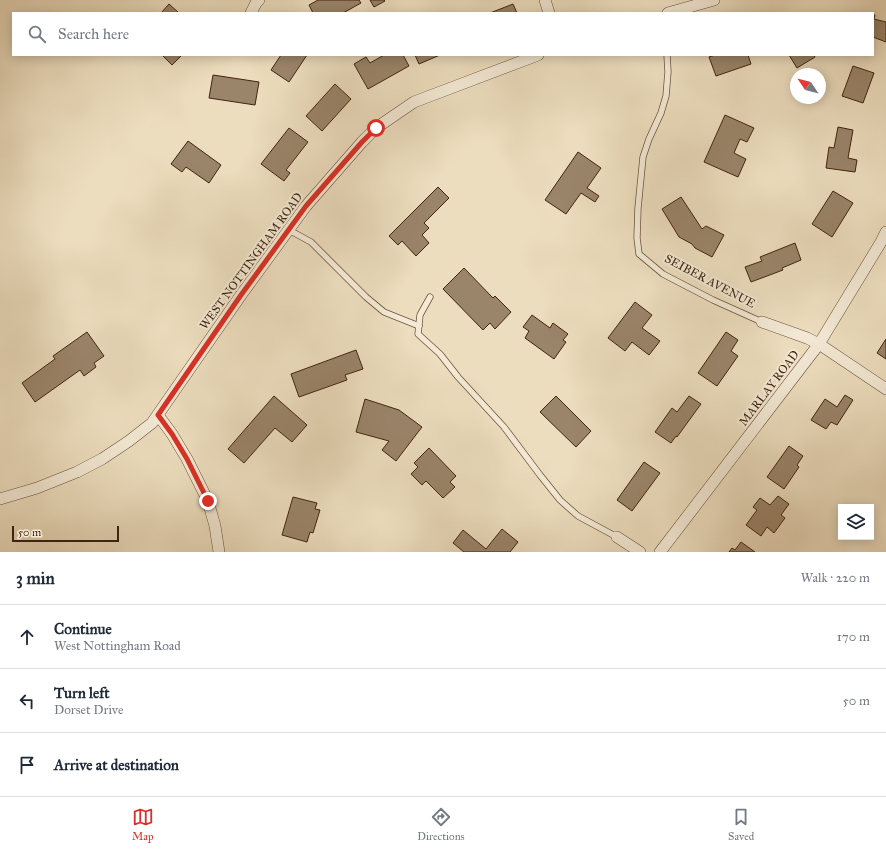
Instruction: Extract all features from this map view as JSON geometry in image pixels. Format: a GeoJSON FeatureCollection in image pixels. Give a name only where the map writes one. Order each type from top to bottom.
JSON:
{"type":"FeatureCollection","features":[{"type":"Feature","properties":{"kind":"street"},"geometry":{"type":"LineString","coordinates":[[252,12],[259,0]]}},
{"type":"Feature","properties":{"kind":"street"},"geometry":{"type":"LineString","coordinates":[[545,0],[549,12]]}},
{"type":"Feature","properties":{"kind":"street"},"geometry":{"type":"LineString","coordinates":[[672,12],[714,0]]}},
{"type":"Feature","properties":{"kind":"street","name":"WEST NOTTINGHAM ROAD"},"geometry":{"type":"LineString","coordinates":[[0,500],[37,488],[78,472],[102,459],[152,423],[241,295],[306,206],[376,128],[414,102],[535,56]]}},
{"type":"Feature","properties":{"kind":"street","name":"MARLAY ROAD"},"geometry":{"type":"LineString","coordinates":[[660,552],[819,344],[886,232]]}},
{"type":"Feature","properties":{"kind":"street","name":"SEIBER AVENUE"},"geometry":{"type":"LineString","coordinates":[[762,322],[807,338],[819,344],[886,389]]}},
{"type":"Feature","properties":{"kind":"street"},"geometry":{"type":"LineString","coordinates":[[158,415],[172,434],[187,459],[208,501],[215,526],[219,552]]}},
{"type":"Feature","properties":{"kind":"street"},"geometry":{"type":"LineString","coordinates":[[617,537],[640,552]]}},
{"type":"Feature","properties":{"kind":"lane","name":"SEIBER AVENUE"},"geometry":{"type":"LineString","coordinates":[[667,56],[668,72],[666,96],[661,113],[649,138],[643,158],[638,208],[637,238],[639,254],[663,274],[762,322]]}},
{"type":"Feature","properties":{"kind":"lane"},"geometry":{"type":"LineString","coordinates":[[288,230],[310,242],[366,297],[384,312],[419,326]]}},
{"type":"Feature","properties":{"kind":"lane"},"geometry":{"type":"LineString","coordinates":[[430,297],[420,315],[418,334],[440,354],[458,377],[504,427],[540,476],[560,500],[578,516],[617,537]]}},
{"type":"Feature","properties":{"kind":"building"},"geometry":{"type":"Polygon","coordinates":[[[318,0],[359,0],[361,3],[345,12],[312,12],[309,5],[318,0]]]}},
{"type":"Feature","properties":{"kind":"building"},"geometry":{"type":"Polygon","coordinates":[[[370,0],[384,0],[385,1],[374,7],[370,0]]]}},
{"type":"Feature","properties":{"kind":"building"},"geometry":{"type":"Polygon","coordinates":[[[169,4],[178,12],[162,12],[169,4]]]}},
{"type":"Feature","properties":{"kind":"building"},"geometry":{"type":"Polygon","coordinates":[[[513,4],[517,12],[493,12],[513,4]]]}},
{"type":"Feature","properties":{"kind":"building"},"geometry":{"type":"Polygon","coordinates":[[[874,19],[886,22],[886,42],[874,37],[874,19]]]}},
{"type":"Feature","properties":{"kind":"building"},"geometry":{"type":"Polygon","coordinates":[[[163,56],[181,56],[172,65],[163,56]]]}},
{"type":"Feature","properties":{"kind":"building"},"geometry":{"type":"Polygon","coordinates":[[[280,56],[306,56],[289,82],[271,70],[280,56]]]}},
{"type":"Feature","properties":{"kind":"building"},"geometry":{"type":"Polygon","coordinates":[[[382,56],[404,56],[409,66],[368,89],[354,64],[366,57],[370,63],[382,56]]]}},
{"type":"Feature","properties":{"kind":"building"},"geometry":{"type":"Polygon","coordinates":[[[415,56],[438,56],[419,64],[415,56]]]}},
{"type":"Feature","properties":{"kind":"building"},"geometry":{"type":"Polygon","coordinates":[[[748,56],[751,64],[716,76],[709,57],[748,56]]]}},
{"type":"Feature","properties":{"kind":"building"},"geometry":{"type":"Polygon","coordinates":[[[790,56],[814,56],[797,68],[790,56]]]}},
{"type":"Feature","properties":{"kind":"building"},"geometry":{"type":"Polygon","coordinates":[[[853,66],[874,73],[863,103],[842,96],[853,66]]]}},
{"type":"Feature","properties":{"kind":"building"},"geometry":{"type":"Polygon","coordinates":[[[213,75],[259,82],[255,105],[209,98],[213,75]]]}},
{"type":"Feature","properties":{"kind":"building"},"geometry":{"type":"Polygon","coordinates":[[[335,84],[351,99],[322,131],[306,116],[335,84]]]}},
{"type":"Feature","properties":{"kind":"building"},"geometry":{"type":"Polygon","coordinates":[[[725,115],[754,128],[747,142],[740,139],[734,153],[746,159],[738,177],[704,162],[725,115]]]}},
{"type":"Feature","properties":{"kind":"building"},"geometry":{"type":"Polygon","coordinates":[[[838,127],[853,130],[848,158],[857,160],[855,172],[826,168],[829,147],[834,148],[838,127]]]}},
{"type":"Feature","properties":{"kind":"building"},"geometry":{"type":"Polygon","coordinates":[[[289,128],[308,142],[286,170],[290,173],[284,181],[261,164],[289,128]]]}},
{"type":"Feature","properties":{"kind":"building"},"geometry":{"type":"Polygon","coordinates":[[[188,141],[221,165],[209,183],[186,167],[182,172],[171,164],[188,141]]]}},
{"type":"Feature","properties":{"kind":"building"},"geometry":{"type":"Polygon","coordinates":[[[578,152],[601,168],[587,188],[599,196],[595,202],[581,193],[566,214],[545,200],[578,152]]]}},
{"type":"Feature","properties":{"kind":"building"},"geometry":{"type":"Polygon","coordinates":[[[438,187],[449,198],[424,223],[429,228],[422,235],[429,243],[416,256],[402,241],[398,245],[389,236],[438,187]]]}},
{"type":"Feature","properties":{"kind":"building"},"geometry":{"type":"Polygon","coordinates":[[[833,191],[853,203],[832,237],[812,224],[833,191]]]}},
{"type":"Feature","properties":{"kind":"building"},"geometry":{"type":"Polygon","coordinates":[[[681,197],[702,229],[706,226],[724,235],[712,257],[679,237],[662,209],[681,197]]]}},
{"type":"Feature","properties":{"kind":"building"},"geometry":{"type":"Polygon","coordinates":[[[795,243],[801,260],[782,268],[783,270],[751,282],[745,267],[762,261],[760,257],[795,243]]]}},
{"type":"Feature","properties":{"kind":"building"},"geometry":{"type":"Polygon","coordinates":[[[464,268],[493,298],[495,296],[511,312],[495,329],[490,323],[483,330],[443,289],[464,268]]]}},
{"type":"Feature","properties":{"kind":"building"},"geometry":{"type":"Polygon","coordinates":[[[635,302],[652,315],[642,328],[660,341],[649,355],[632,342],[625,351],[608,338],[635,302]]]}},
{"type":"Feature","properties":{"kind":"building"},"geometry":{"type":"Polygon","coordinates":[[[532,315],[550,328],[553,323],[568,334],[563,340],[566,342],[554,359],[525,338],[529,331],[523,327],[532,315]]]}},
{"type":"Feature","properties":{"kind":"building"},"geometry":{"type":"Polygon","coordinates":[[[87,332],[104,356],[94,363],[96,367],[84,376],[80,370],[35,402],[22,383],[55,359],[53,356],[87,332]]]}},
{"type":"Feature","properties":{"kind":"building"},"geometry":{"type":"Polygon","coordinates":[[[726,332],[738,340],[731,351],[738,356],[717,386],[698,373],[726,332]]]}},
{"type":"Feature","properties":{"kind":"building"},"geometry":{"type":"Polygon","coordinates":[[[886,339],[886,359],[877,353],[886,339]]]}},
{"type":"Feature","properties":{"kind":"building"},"geometry":{"type":"Polygon","coordinates":[[[356,350],[363,369],[345,375],[347,380],[299,397],[291,374],[356,350]]]}},
{"type":"Feature","properties":{"kind":"building"},"geometry":{"type":"Polygon","coordinates":[[[845,395],[853,400],[837,425],[831,422],[826,429],[811,420],[825,399],[837,407],[845,395]]]}},
{"type":"Feature","properties":{"kind":"building"},"geometry":{"type":"Polygon","coordinates":[[[274,396],[307,425],[292,442],[275,428],[244,463],[228,449],[274,396]]]}},
{"type":"Feature","properties":{"kind":"building"},"geometry":{"type":"Polygon","coordinates":[[[556,396],[591,431],[576,447],[540,412],[556,396]]]}},
{"type":"Feature","properties":{"kind":"building"},"geometry":{"type":"Polygon","coordinates":[[[689,396],[701,404],[671,443],[655,432],[672,408],[677,412],[689,396]]]}},
{"type":"Feature","properties":{"kind":"building"},"geometry":{"type":"Polygon","coordinates":[[[365,399],[399,410],[422,427],[396,461],[382,450],[389,441],[356,432],[365,399]]]}},
{"type":"Feature","properties":{"kind":"building"},"geometry":{"type":"Polygon","coordinates":[[[789,446],[803,456],[797,465],[799,467],[784,489],[767,477],[789,446]]]}},
{"type":"Feature","properties":{"kind":"building"},"geometry":{"type":"Polygon","coordinates":[[[429,448],[456,476],[450,482],[455,487],[443,498],[426,481],[422,485],[411,474],[418,467],[414,463],[429,448]]]}},
{"type":"Feature","properties":{"kind":"building"},"geometry":{"type":"Polygon","coordinates":[[[644,462],[660,473],[632,511],[617,500],[644,462]]]}},
{"type":"Feature","properties":{"kind":"building"},"geometry":{"type":"Polygon","coordinates":[[[778,496],[789,504],[781,515],[785,518],[774,533],[767,527],[761,536],[746,525],[757,510],[753,507],[760,498],[770,505],[778,496]]]}},
{"type":"Feature","properties":{"kind":"building"},"geometry":{"type":"Polygon","coordinates":[[[293,497],[317,503],[315,509],[320,510],[313,533],[310,532],[307,542],[282,535],[293,497]]]}},
{"type":"Feature","properties":{"kind":"building"},"geometry":{"type":"Polygon","coordinates":[[[502,529],[518,542],[510,552],[464,552],[453,543],[463,530],[486,549],[502,529]]]}},
{"type":"Feature","properties":{"kind":"building"},"geometry":{"type":"Polygon","coordinates":[[[741,542],[755,552],[729,552],[732,548],[735,550],[741,542]]]}},
{"type":"Feature","properties":{"kind":"route"},"geometry":{"type":"LineString","coordinates":[[208,501],[187,459],[172,434],[158,415],[241,295],[306,206],[376,128]]}}]}
